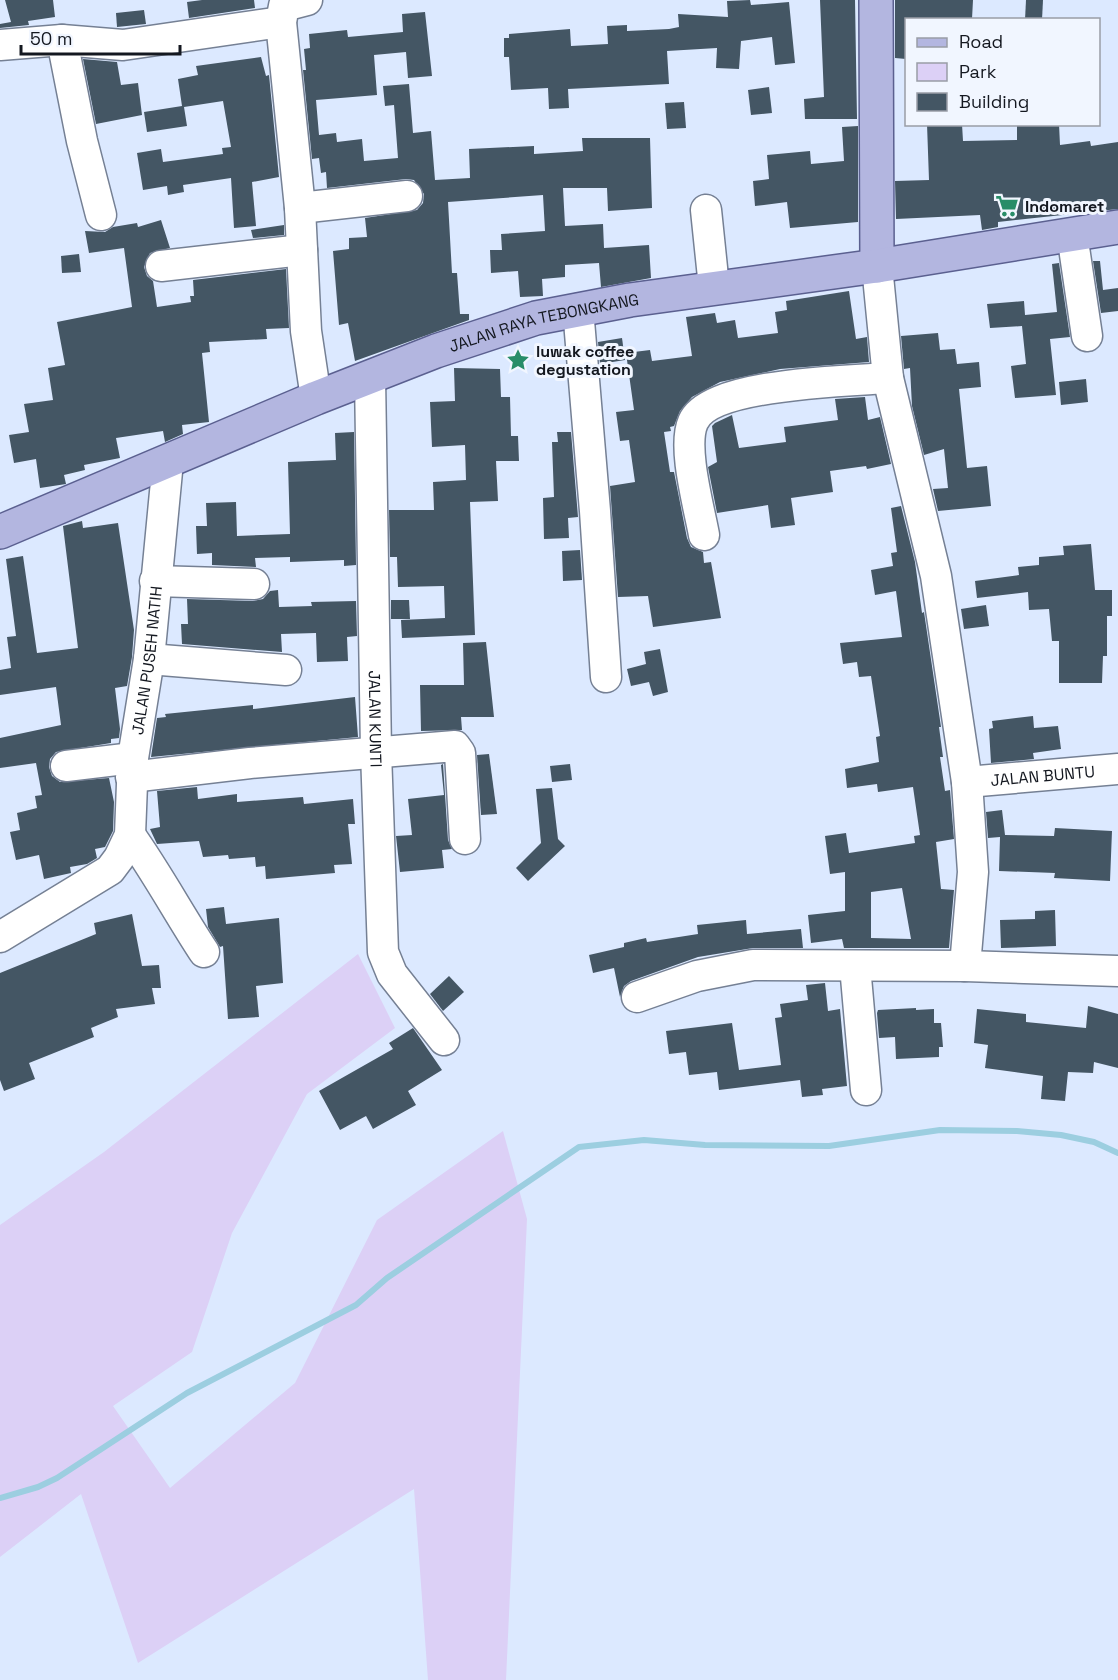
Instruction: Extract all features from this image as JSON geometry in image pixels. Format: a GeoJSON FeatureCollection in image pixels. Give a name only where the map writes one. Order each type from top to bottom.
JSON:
{"type":"FeatureCollection","features":[{"type":"Feature","properties":{"kind":"main road"},"geometry":{"type":"LineString","coordinates":[[876,0],[877,266]]}},
{"type":"Feature","properties":{"kind":"main road","name":"JALAN RAYA TEBONGKANG"},"geometry":{"type":"LineString","coordinates":[[0,531],[316,398],[506,327],[578,309],[714,287],[877,266],[1118,227]]}},
{"type":"Feature","properties":{"kind":"street"},"geometry":{"type":"LineString","coordinates":[[0,45],[62,40],[123,45],[287,7],[306,331],[316,398]]}},
{"type":"Feature","properties":{"kind":"street"},"geometry":{"type":"LineString","coordinates":[[62,40],[82,141],[101,215]]}},
{"type":"Feature","properties":{"kind":"street"},"geometry":{"type":"LineString","coordinates":[[300,208],[407,196]]}},
{"type":"Feature","properties":{"kind":"street"},"geometry":{"type":"LineString","coordinates":[[706,210],[714,287]]}},
{"type":"Feature","properties":{"kind":"street"},"geometry":{"type":"LineString","coordinates":[[1072,234],[1087,336]]}},
{"type":"Feature","properties":{"kind":"street"},"geometry":{"type":"LineString","coordinates":[[161,266],[302,250]]}},
{"type":"Feature","properties":{"kind":"street"},"geometry":{"type":"LineString","coordinates":[[877,266],[888,378],[936,576],[967,782],[973,872],[965,966]]}},
{"type":"Feature","properties":{"kind":"street"},"geometry":{"type":"LineString","coordinates":[[578,309],[596,511],[606,677]]}},
{"type":"Feature","properties":{"kind":"street","name":"JALAN KUNTI"},"geometry":{"type":"LineString","coordinates":[[370,377],[376,752],[383,952],[392,974],[444,1040]]}},
{"type":"Feature","properties":{"kind":"street"},"geometry":{"type":"LineString","coordinates":[[704,535],[690,448],[692,423],[700,410],[714,402],[752,392],[888,378]]}},
{"type":"Feature","properties":{"kind":"street","name":"JALAN PUSEH NATIH"},"geometry":{"type":"LineString","coordinates":[[125,847],[132,768],[149,659],[168,461]]}},
{"type":"Feature","properties":{"kind":"street"},"geometry":{"type":"LineString","coordinates":[[155,581],[254,584]]}},
{"type":"Feature","properties":{"kind":"street"},"geometry":{"type":"LineString","coordinates":[[149,659],[286,670]]}},
{"type":"Feature","properties":{"kind":"street"},"geometry":{"type":"LineString","coordinates":[[66,766],[132,768],[376,752],[445,745],[458,749],[465,839]]}},
{"type":"Feature","properties":{"kind":"street","name":"JALAN BUNTU"},"geometry":{"type":"LineString","coordinates":[[967,782],[1118,770]]}},
{"type":"Feature","properties":{"kind":"street"},"geometry":{"type":"LineString","coordinates":[[0,938],[110,870],[125,847],[157,873],[179,915],[204,952]]}},
{"type":"Feature","properties":{"kind":"street"},"geometry":{"type":"LineString","coordinates":[[638,997],[697,976],[753,965],[965,966],[1118,971]]}},
{"type":"Feature","properties":{"kind":"street"},"geometry":{"type":"LineString","coordinates":[[855,966],[866,1090]]}},
{"type":"Feature","properties":{"kind":"green space"},"geometry":{"type":"Polygon","coordinates":[[[358,954],[395,1028],[307,1094],[232,1233],[192,1352],[113,1406],[170,1488],[295,1383],[377,1220],[503,1131],[527,1219],[506,1680],[428,1680],[414,1489],[138,1663],[81,1494],[0,1557],[0,1225],[104,1152],[358,954]]]}},
{"type":"Feature","properties":{"kind":"building"},"geometry":{"type":"Polygon","coordinates":[[[5,0],[53,0],[55,17],[28,21],[29,25],[0,28],[0,24],[11,22],[5,0]]]}},
{"type":"Feature","properties":{"kind":"building"},"geometry":{"type":"Polygon","coordinates":[[[254,0],[255,8],[189,18],[187,2],[254,0]]]}},
{"type":"Feature","properties":{"kind":"building"},"geometry":{"type":"Polygon","coordinates":[[[750,0],[751,5],[789,2],[795,63],[775,65],[772,37],[741,41],[739,69],[716,68],[717,48],[667,51],[669,84],[568,89],[569,108],[549,109],[548,88],[511,90],[509,57],[504,57],[504,38],[509,38],[509,34],[570,29],[571,46],[608,44],[607,26],[627,25],[627,31],[669,29],[679,27],[678,14],[728,17],[727,1],[750,0]]]}},
{"type":"Feature","properties":{"kind":"building"},"geometry":{"type":"Polygon","coordinates":[[[820,0],[855,0],[857,119],[805,119],[804,99],[824,97],[820,0]]]}},
{"type":"Feature","properties":{"kind":"building"},"geometry":{"type":"Polygon","coordinates":[[[895,0],[973,0],[972,18],[905,18],[905,59],[895,58],[895,0]]]}},
{"type":"Feature","properties":{"kind":"building"},"geometry":{"type":"Polygon","coordinates":[[[1026,0],[1043,0],[1042,18],[1025,18],[1026,0]]]}},
{"type":"Feature","properties":{"kind":"building"},"geometry":{"type":"Polygon","coordinates":[[[144,10],[146,24],[117,27],[116,13],[144,10]]]}},
{"type":"Feature","properties":{"kind":"building"},"geometry":{"type":"Polygon","coordinates":[[[425,12],[432,76],[408,78],[406,52],[374,55],[377,95],[316,100],[319,135],[336,133],[337,142],[362,139],[364,161],[398,158],[394,105],[385,106],[383,86],[409,84],[413,133],[431,131],[435,180],[470,178],[469,149],[534,146],[534,154],[583,151],[582,138],[650,138],[652,208],[608,211],[607,188],[563,188],[565,226],[603,224],[604,248],[649,245],[651,278],[601,287],[599,263],[565,265],[565,277],[542,279],[543,296],[520,297],[518,271],[491,273],[490,250],[502,250],[501,234],[545,231],[543,195],[448,202],[452,273],[457,273],[460,314],[469,314],[469,320],[355,361],[348,323],[339,325],[333,251],[349,249],[349,238],[367,237],[365,218],[417,210],[423,203],[424,194],[414,180],[406,179],[327,188],[326,172],[321,173],[319,158],[312,159],[303,70],[306,70],[304,49],[310,48],[309,34],[347,30],[348,37],[403,32],[402,14],[425,12]]]}},
{"type":"Feature","properties":{"kind":"building"},"geometry":{"type":"Polygon","coordinates":[[[261,57],[266,76],[269,75],[279,177],[252,182],[256,226],[234,228],[231,178],[183,185],[184,192],[168,195],[167,186],[143,190],[137,153],[161,149],[163,162],[223,154],[222,148],[231,147],[223,101],[184,107],[187,126],[147,132],[144,112],[182,106],[178,79],[198,75],[196,66],[261,57]]]}},
{"type":"Feature","properties":{"kind":"building"},"geometry":{"type":"Polygon","coordinates":[[[83,59],[117,62],[121,85],[138,83],[142,115],[96,124],[83,59]]]}},
{"type":"Feature","properties":{"kind":"building"},"geometry":{"type":"Polygon","coordinates":[[[769,87],[772,113],[751,115],[748,90],[769,87]]]}},
{"type":"Feature","properties":{"kind":"building"},"geometry":{"type":"Polygon","coordinates":[[[684,102],[686,128],[667,129],[665,103],[684,102]]]}},
{"type":"Feature","properties":{"kind":"building"},"geometry":{"type":"Polygon","coordinates":[[[858,126],[858,222],[790,228],[787,202],[755,206],[753,181],[769,179],[767,155],[810,151],[811,164],[844,161],[842,127],[858,126]]]}},
{"type":"Feature","properties":{"kind":"building"},"geometry":{"type":"Polygon","coordinates":[[[927,126],[962,126],[963,141],[1017,140],[1017,126],[1059,126],[1060,145],[1090,141],[1091,146],[1118,142],[1118,209],[998,222],[998,227],[982,230],[980,215],[896,219],[895,181],[929,180],[927,126]]]}},
{"type":"Feature","properties":{"kind":"building"},"geometry":{"type":"Polygon","coordinates":[[[161,220],[170,248],[150,253],[144,267],[147,276],[153,281],[157,307],[191,302],[190,296],[194,296],[193,280],[286,269],[289,328],[266,329],[267,339],[209,342],[210,352],[202,353],[209,422],[182,425],[183,434],[165,442],[163,431],[116,438],[120,458],[84,465],[85,470],[64,475],[66,484],[40,488],[36,459],[14,463],[9,435],[29,432],[24,404],[53,400],[48,368],[65,365],[57,322],[132,307],[124,248],[89,253],[85,231],[105,232],[113,227],[137,223],[138,227],[161,220]]]}},
{"type":"Feature","properties":{"kind":"building"},"geometry":{"type":"Polygon","coordinates":[[[284,225],[284,235],[253,238],[251,230],[284,225]]]}},
{"type":"Feature","properties":{"kind":"building"},"geometry":{"type":"Polygon","coordinates":[[[79,254],[81,272],[62,273],[61,256],[79,254]]]}},
{"type":"Feature","properties":{"kind":"building"},"geometry":{"type":"Polygon","coordinates":[[[1093,261],[1100,261],[1103,290],[1118,288],[1118,311],[1101,313],[1093,261]]]}},
{"type":"Feature","properties":{"kind":"building"},"geometry":{"type":"Polygon","coordinates":[[[1059,263],[1070,337],[1050,339],[1056,395],[1015,398],[1011,366],[1026,364],[1022,326],[990,328],[987,304],[1024,301],[1025,315],[1057,312],[1052,264],[1059,263]]]}},
{"type":"Feature","properties":{"kind":"building"},"geometry":{"type":"Polygon","coordinates":[[[849,291],[856,339],[867,337],[869,362],[780,369],[720,382],[692,397],[680,411],[674,426],[670,427],[671,431],[664,432],[670,472],[674,472],[687,538],[691,547],[703,552],[704,563],[711,562],[721,618],[653,627],[648,596],[618,597],[610,486],[635,482],[629,440],[620,441],[616,412],[634,410],[626,353],[650,350],[652,361],[692,356],[686,317],[715,313],[717,323],[735,320],[738,338],[778,333],[775,312],[787,310],[786,301],[849,291]]]}},
{"type":"Feature","properties":{"kind":"building"},"geometry":{"type":"Polygon","coordinates":[[[938,333],[940,350],[955,349],[957,364],[979,362],[981,387],[959,389],[967,468],[987,466],[991,506],[938,511],[933,489],[948,488],[944,449],[924,455],[912,406],[910,368],[904,369],[901,336],[938,333]]]}},
{"type":"Feature","properties":{"kind":"building"},"geometry":{"type":"Polygon","coordinates":[[[622,338],[625,360],[600,364],[598,342],[622,338]]]}},
{"type":"Feature","properties":{"kind":"building"},"geometry":{"type":"Polygon","coordinates":[[[454,368],[500,369],[501,397],[510,397],[511,436],[518,436],[519,461],[496,461],[498,501],[470,502],[475,635],[402,638],[401,620],[445,618],[444,586],[398,587],[397,557],[390,557],[389,510],[434,510],[433,482],[466,480],[465,445],[432,447],[430,402],[455,401],[454,368]]]}},
{"type":"Feature","properties":{"kind":"building"},"geometry":{"type":"Polygon","coordinates":[[[1086,379],[1088,402],[1061,405],[1059,382],[1086,379]]]}},
{"type":"Feature","properties":{"kind":"building"},"geometry":{"type":"Polygon","coordinates":[[[865,397],[868,420],[880,417],[891,464],[867,469],[866,466],[830,471],[833,492],[791,498],[795,525],[771,528],[768,505],[717,513],[708,467],[717,462],[712,426],[715,423],[732,415],[739,448],[786,442],[784,427],[838,420],[835,399],[865,397]]]}},
{"type":"Feature","properties":{"kind":"building"},"geometry":{"type":"Polygon","coordinates":[[[354,432],[356,565],[344,566],[344,560],[290,562],[290,557],[255,558],[256,567],[212,565],[212,553],[197,554],[196,526],[207,526],[206,503],[236,502],[237,536],[290,534],[288,462],[336,460],[335,433],[354,432]]]}},
{"type":"Feature","properties":{"kind":"building"},"geometry":{"type":"Polygon","coordinates":[[[557,432],[571,432],[578,517],[568,518],[569,538],[544,539],[543,498],[554,497],[552,442],[558,442],[557,432]]]}},
{"type":"Feature","properties":{"kind":"building"},"geometry":{"type":"Polygon","coordinates":[[[901,506],[915,562],[941,727],[939,727],[943,757],[940,757],[945,791],[950,790],[954,839],[936,842],[941,889],[954,890],[949,948],[844,948],[842,939],[811,943],[808,915],[845,911],[845,872],[830,874],[825,836],[846,833],[849,853],[915,843],[914,836],[920,835],[913,787],[878,792],[877,784],[847,788],[845,769],[879,762],[876,737],[880,736],[871,676],[859,677],[857,662],[843,664],[840,643],[902,637],[896,591],[875,595],[871,570],[893,566],[891,553],[897,552],[891,508],[901,506]],[[902,888],[871,892],[871,938],[911,939],[902,888]]]}},
{"type":"Feature","properties":{"kind":"building"},"geometry":{"type":"Polygon","coordinates":[[[82,521],[83,528],[118,523],[134,630],[132,657],[127,686],[115,688],[119,738],[111,739],[111,743],[56,752],[50,759],[49,767],[52,776],[60,782],[109,778],[114,802],[113,831],[105,847],[95,849],[97,858],[87,864],[70,867],[71,873],[44,879],[39,855],[16,860],[10,832],[20,830],[17,813],[37,808],[35,796],[42,795],[36,763],[0,768],[0,738],[61,725],[56,687],[0,695],[0,670],[11,668],[7,637],[16,636],[6,559],[23,556],[37,653],[78,648],[63,526],[82,521]]]}},
{"type":"Feature","properties":{"kind":"building"},"geometry":{"type":"Polygon","coordinates":[[[1091,544],[1095,590],[1112,590],[1112,616],[1107,616],[1107,656],[1103,656],[1102,683],[1059,683],[1059,641],[1052,641],[1049,609],[1029,610],[1028,592],[977,598],[975,581],[1019,575],[1018,567],[1039,565],[1039,557],[1064,555],[1063,546],[1091,544]]]}},
{"type":"Feature","properties":{"kind":"building"},"geometry":{"type":"Polygon","coordinates":[[[580,550],[582,580],[563,581],[562,551],[580,550]]]}},
{"type":"Feature","properties":{"kind":"building"},"geometry":{"type":"Polygon","coordinates":[[[278,590],[279,607],[312,606],[311,602],[356,601],[357,636],[347,637],[348,661],[317,662],[316,633],[281,634],[282,652],[182,644],[181,624],[188,624],[187,599],[253,601],[263,599],[270,591],[278,590]]]}},
{"type":"Feature","properties":{"kind":"building"},"geometry":{"type":"Polygon","coordinates":[[[391,600],[409,600],[410,619],[391,619],[391,600]]]}},
{"type":"Feature","properties":{"kind":"building"},"geometry":{"type":"Polygon","coordinates":[[[986,605],[989,626],[964,629],[961,609],[986,605]]]}},
{"type":"Feature","properties":{"kind":"building"},"geometry":{"type":"Polygon","coordinates":[[[486,642],[494,717],[461,717],[462,730],[421,731],[420,685],[464,685],[463,643],[486,642]]]}},
{"type":"Feature","properties":{"kind":"building"},"geometry":{"type":"Polygon","coordinates":[[[660,649],[668,692],[653,696],[649,682],[631,686],[627,669],[646,664],[644,652],[660,649]]]}},
{"type":"Feature","properties":{"kind":"building"},"geometry":{"type":"Polygon","coordinates":[[[355,697],[358,737],[151,757],[157,718],[166,717],[165,714],[253,705],[253,709],[355,697]]]}},
{"type":"Feature","properties":{"kind":"building"},"geometry":{"type":"Polygon","coordinates":[[[1033,716],[1034,728],[1058,726],[1061,749],[1033,753],[1034,759],[991,763],[989,729],[993,728],[992,721],[1033,716]]]}},
{"type":"Feature","properties":{"kind":"building"},"geometry":{"type":"Polygon","coordinates":[[[489,754],[497,814],[481,815],[477,755],[489,754]]]}},
{"type":"Feature","properties":{"kind":"building"},"geometry":{"type":"Polygon","coordinates":[[[443,764],[448,840],[452,849],[442,850],[444,868],[400,872],[396,836],[412,835],[408,799],[444,795],[441,765],[443,764]]]}},
{"type":"Feature","properties":{"kind":"building"},"geometry":{"type":"Polygon","coordinates":[[[570,764],[572,780],[552,782],[550,766],[570,764]]]}},
{"type":"Feature","properties":{"kind":"building"},"geometry":{"type":"Polygon","coordinates":[[[197,787],[198,799],[237,794],[237,802],[303,797],[304,804],[353,799],[355,824],[348,824],[352,864],[334,865],[335,873],[266,879],[265,866],[256,867],[255,857],[229,859],[228,855],[203,857],[199,841],[157,844],[150,829],[160,827],[157,791],[197,787]]]}},
{"type":"Feature","properties":{"kind":"building"},"geometry":{"type":"Polygon","coordinates":[[[552,788],[558,839],[565,846],[528,881],[516,868],[541,843],[536,789],[552,788]]]}},
{"type":"Feature","properties":{"kind":"building"},"geometry":{"type":"Polygon","coordinates":[[[1002,810],[1005,835],[1054,836],[1055,828],[1112,831],[1110,881],[1054,878],[1055,873],[999,871],[1000,837],[988,838],[986,812],[1002,810]]]}},
{"type":"Feature","properties":{"kind":"building"},"geometry":{"type":"Polygon","coordinates":[[[224,907],[226,924],[279,918],[283,983],[256,986],[259,1017],[228,1019],[223,946],[220,947],[208,927],[206,909],[224,907]]]}},
{"type":"Feature","properties":{"kind":"building"},"geometry":{"type":"Polygon","coordinates":[[[1055,910],[1056,946],[1001,948],[1000,920],[1035,919],[1035,911],[1055,910]]]}},
{"type":"Feature","properties":{"kind":"building"},"geometry":{"type":"Polygon","coordinates":[[[132,914],[142,966],[159,965],[161,988],[152,988],[155,1004],[116,1009],[118,1017],[91,1028],[94,1037],[29,1063],[35,1079],[4,1091],[0,1080],[0,973],[96,934],[94,923],[132,914]]]}},
{"type":"Feature","properties":{"kind":"building"},"geometry":{"type":"Polygon","coordinates":[[[746,920],[747,934],[801,929],[803,948],[753,948],[698,957],[631,981],[624,986],[620,997],[614,968],[593,973],[589,955],[624,947],[624,943],[646,938],[647,942],[698,934],[697,925],[746,920]]]}},
{"type":"Feature","properties":{"kind":"building"},"geometry":{"type":"Polygon","coordinates":[[[449,976],[464,992],[443,1011],[430,994],[449,976]]]}},
{"type":"Feature","properties":{"kind":"building"},"geometry":{"type":"Polygon","coordinates":[[[825,983],[828,1011],[840,1009],[847,1086],[822,1089],[823,1095],[802,1097],[800,1080],[719,1090],[717,1072],[689,1075],[686,1052],[669,1054],[666,1031],[732,1023],[739,1070],[781,1065],[775,1018],[782,1017],[780,1004],[808,1000],[806,985],[825,983]]]}},
{"type":"Feature","properties":{"kind":"building"},"geometry":{"type":"Polygon","coordinates":[[[1088,1006],[1118,1014],[1118,1068],[1094,1062],[1093,1073],[1068,1072],[1065,1101],[1041,1099],[1043,1076],[985,1068],[988,1045],[974,1043],[977,1009],[1026,1014],[1026,1022],[1086,1028],[1088,1006]]]}},
{"type":"Feature","properties":{"kind":"building"},"geometry":{"type":"Polygon","coordinates":[[[916,1008],[916,1010],[934,1009],[934,1023],[941,1023],[943,1047],[939,1047],[939,1057],[896,1059],[895,1037],[879,1038],[878,1010],[916,1008]]]}},
{"type":"Feature","properties":{"kind":"building"},"geometry":{"type":"Polygon","coordinates":[[[413,1028],[442,1070],[408,1091],[416,1105],[373,1129],[366,1116],[340,1130],[319,1091],[393,1049],[389,1043],[413,1028]]]}},
{"type":"Feature","properties":{"kind":"waterway"},"geometry":{"type":"LineString","coordinates":[[0,1498],[38,1487],[57,1478],[187,1393],[356,1305],[387,1278],[579,1147],[644,1140],[705,1145],[829,1146],[940,1130],[1017,1131],[1061,1135],[1094,1142],[1118,1153]]}},
{"type":"Feature","properties":{"kind":"place","name":"Indomaret"},"geometry":{"type":"Point","coordinates":[1007,206]}},
{"type":"Feature","properties":{"kind":"place","name":"luwak coffee degustation"},"geometry":{"type":"Point","coordinates":[518,360]}}]}
